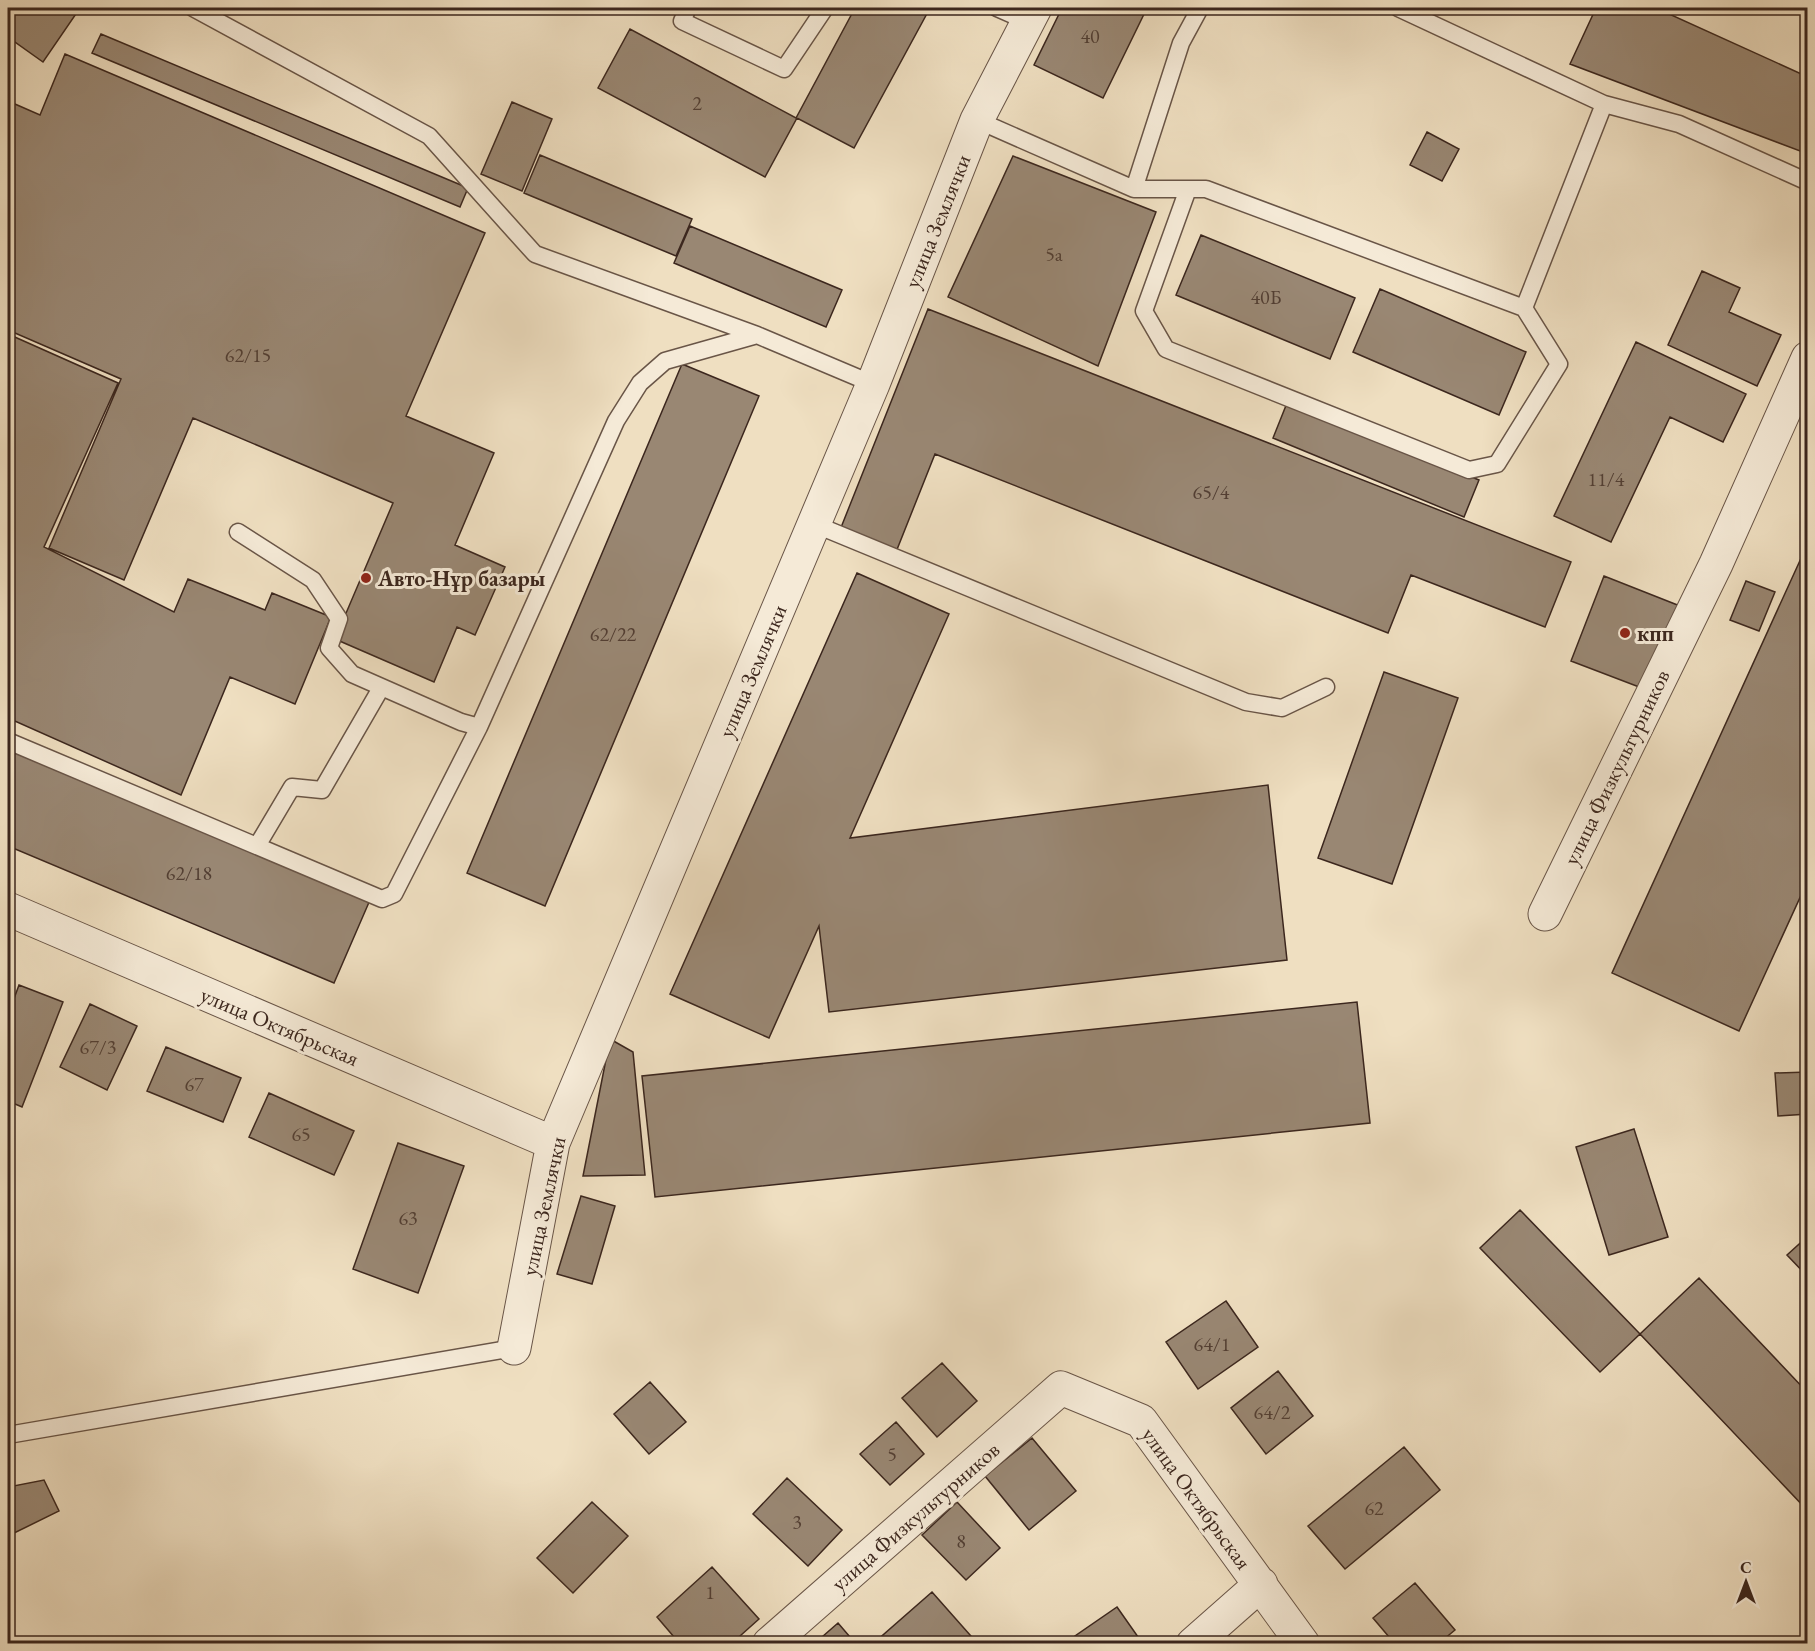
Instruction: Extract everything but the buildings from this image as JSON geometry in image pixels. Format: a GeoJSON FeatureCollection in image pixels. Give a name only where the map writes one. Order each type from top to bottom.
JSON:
{"type":"FeatureCollection","features":[{"type":"Feature","properties":{"kind":"street","name":"улица Землячки"},"geometry":{"type":"LineString","coordinates":[[514,1348],[553,1143],[873,384],[977,120],[1032,15]]}},
{"type":"Feature","properties":{"kind":"street","name":"улица Физкультурников"},"geometry":{"type":"LineString","coordinates":[[1545,914],[1716,564],[1808,358]]}},
{"type":"Feature","properties":{"kind":"street","name":"улица Октябрьская"},"geometry":{"type":"LineString","coordinates":[[8,909],[553,1143]]}},
{"type":"Feature","properties":{"kind":"street","name":"улица Физкультурников"},"geometry":{"type":"LineString","coordinates":[[769,1644],[1061,1389]]}},
{"type":"Feature","properties":{"kind":"street","name":"улица Октябрьская"},"geometry":{"type":"LineString","coordinates":[[1061,1389],[1141,1421],[1303,1644]]}},
{"type":"Feature","properties":{"kind":"street"},"geometry":{"type":"LineString","coordinates":[[1193,1644],[1261,1584]]}},
{"type":"Feature","properties":{"kind":"lane"},"geometry":{"type":"LineString","coordinates":[[193,8],[429,136],[535,254],[757,335],[873,384]]}},
{"type":"Feature","properties":{"kind":"lane"},"geometry":{"type":"LineString","coordinates":[[688,8],[682,21],[784,69],[825,8]]}},
{"type":"Feature","properties":{"kind":"lane"},"geometry":{"type":"LineString","coordinates":[[997,8],[1032,15]]}},
{"type":"Feature","properties":{"kind":"lane"},"geometry":{"type":"LineString","coordinates":[[1134,189],[1181,43],[1200,8]]}},
{"type":"Feature","properties":{"kind":"lane"},"geometry":{"type":"LineString","coordinates":[[1398,8],[1604,104],[1679,124],[1808,183]]}},
{"type":"Feature","properties":{"kind":"lane"},"geometry":{"type":"LineString","coordinates":[[1524,308],[1604,104]]}},
{"type":"Feature","properties":{"kind":"lane"},"geometry":{"type":"LineString","coordinates":[[977,120],[1134,189],[1188,189],[1206,189],[1524,308],[1559,363],[1497,464],[1469,470],[1166,349],[1144,311],[1188,189]]}},
{"type":"Feature","properties":{"kind":"lane"},"geometry":{"type":"LineString","coordinates":[[8,741],[382,899],[394,894],[479,727],[616,421],[640,383],[665,361],[757,335]]}},
{"type":"Feature","properties":{"kind":"lane"},"geometry":{"type":"LineString","coordinates":[[814,524],[1246,702],[1282,708],[1326,687]]}},
{"type":"Feature","properties":{"kind":"lane"},"geometry":{"type":"LineString","coordinates":[[238,532],[313,580],[339,619],[329,648],[352,674],[461,722],[479,727]]}},
{"type":"Feature","properties":{"kind":"lane"},"geometry":{"type":"LineString","coordinates":[[257,846],[292,786],[322,790],[381,688]]}},
{"type":"Feature","properties":{"kind":"lane"},"geometry":{"type":"LineString","coordinates":[[8,1435],[514,1348]]}},
{"type":"Feature","properties":{"kind":"place","name":"Авто-Нұр базары"},"geometry":{"type":"Point","coordinates":[366,578]}},
{"type":"Feature","properties":{"kind":"place","name":"кпп"},"geometry":{"type":"Point","coordinates":[1625,633]}}]}
